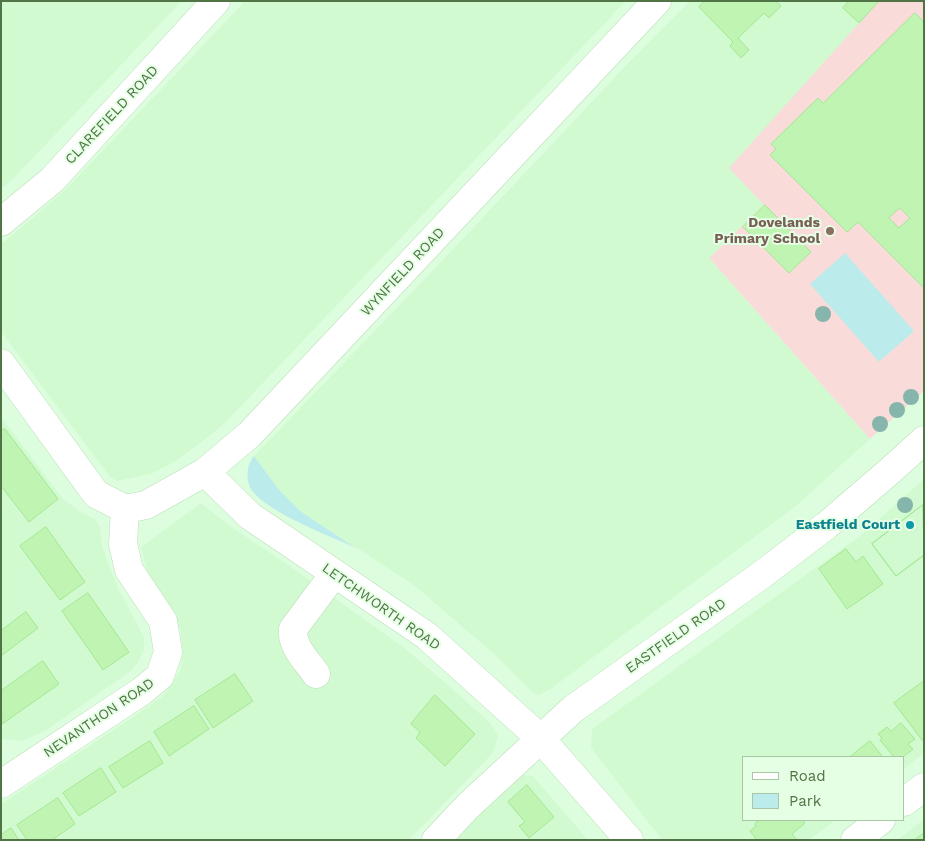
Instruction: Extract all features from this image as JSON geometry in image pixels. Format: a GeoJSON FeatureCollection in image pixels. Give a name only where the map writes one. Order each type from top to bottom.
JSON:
{"type":"FeatureCollection","features":[{"type":"Feature","properties":{"kind":"street","name":"CLAREFIELD ROAD"},"geometry":{"type":"LineString","coordinates":[[1,222],[52,180],[216,1]]}},
{"type":"Feature","properties":{"kind":"street","name":"WYNFIELD ROAD"},"geometry":{"type":"LineString","coordinates":[[125,509],[146,505],[205,472],[257,427],[657,1]]}},
{"type":"Feature","properties":{"kind":"street"},"geometry":{"type":"LineString","coordinates":[[1,363],[96,494],[125,509]]}},
{"type":"Feature","properties":{"kind":"street","name":"EASTFIELD ROAD"},"geometry":{"type":"LineString","coordinates":[[436,840],[468,806],[573,710],[760,576],[827,525],[924,440]]}},
{"type":"Feature","properties":{"kind":"street","name":"LETCHWORTH ROAD"},"geometry":{"type":"LineString","coordinates":[[205,472],[250,516],[427,636],[541,739],[629,840]]}},
{"type":"Feature","properties":{"kind":"street","name":"NEVANTHON ROAD"},"geometry":{"type":"LineString","coordinates":[[1,784],[142,691],[160,676],[168,652],[163,621],[129,570],[123,544],[125,509]]}},
{"type":"Feature","properties":{"kind":"street"},"geometry":{"type":"LineString","coordinates":[[316,674],[294,643],[292,637],[293,629],[334,574]]}},
{"type":"Feature","properties":{"kind":"street"},"geometry":{"type":"LineString","coordinates":[[905,801],[924,787]]}},
{"type":"Feature","properties":{"kind":"street"},"geometry":{"type":"LineString","coordinates":[[855,840],[880,821]]}},
{"type":"Feature","properties":{"kind":"shaded area"},"geometry":{"type":"Polygon","coordinates":[[[1,1],[182,1],[13,179],[1,189],[1,1]]]}},
{"type":"Feature","properties":{"kind":"shaded area"},"geometry":{"type":"Polygon","coordinates":[[[245,1],[626,1],[224,424],[174,462],[151,474],[117,481],[110,477],[1,332],[1,244],[66,189],[245,1]]]}},
{"type":"Feature","properties":{"kind":"shaded area"},"geometry":{"type":"Polygon","coordinates":[[[690,1],[879,1],[765,205],[709,258],[870,439],[796,506],[552,688],[539,695],[533,693],[495,655],[415,586],[300,511],[280,491],[254,456],[634,57],[690,1]]]}},
{"type":"Feature","properties":{"kind":"shaded area","name":"Dovelands Primary School"},"geometry":{"type":"Polygon","coordinates":[[[879,1],[924,1],[924,391],[870,439],[709,258],[764,205],[729,168],[879,1]]]}},
{"type":"Feature","properties":{"kind":"shaded area"},"geometry":{"type":"Polygon","coordinates":[[[1,417],[62,498],[79,511],[95,519],[100,527],[102,546],[117,586],[144,637],[144,650],[132,670],[47,730],[22,741],[1,739],[1,417]]]}},
{"type":"Feature","properties":{"kind":"shaded area"},"geometry":{"type":"Polygon","coordinates":[[[924,479],[924,753],[905,768],[905,756],[742,756],[742,821],[835,821],[809,840],[662,840],[591,748],[592,729],[861,535],[924,479]]]}},
{"type":"Feature","properties":{"kind":"shaded area"},"geometry":{"type":"Polygon","coordinates":[[[201,503],[230,526],[290,566],[403,647],[490,723],[498,735],[495,748],[490,756],[409,840],[1,840],[1,804],[163,696],[180,671],[183,651],[180,628],[148,574],[141,547],[201,503]]]}},
{"type":"Feature","properties":{"kind":"shaded area"},"geometry":{"type":"Polygon","coordinates":[[[524,775],[533,776],[588,840],[454,840],[470,822],[518,778],[524,775]]]}},
{"type":"Feature","properties":{"kind":"shaded area"},"geometry":{"type":"Polygon","coordinates":[[[924,819],[924,840],[897,840],[924,819]]]}},
{"type":"Feature","properties":{"kind":"green space"},"geometry":{"type":"Polygon","coordinates":[[[845,253],[914,331],[879,362],[810,284],[845,253]]]}},
{"type":"Feature","properties":{"kind":"green space"},"geometry":{"type":"Polygon","coordinates":[[[254,456],[280,491],[300,511],[356,548],[287,516],[273,508],[253,492],[248,479],[248,469],[254,456]]]}},
{"type":"Feature","properties":{"kind":"building"},"geometry":{"type":"Polygon","coordinates":[[[705,1],[776,1],[781,6],[769,18],[764,13],[738,38],[749,50],[741,58],[730,46],[733,42],[699,7],[705,1]]]}},
{"type":"Feature","properties":{"kind":"building"},"geometry":{"type":"Polygon","coordinates":[[[849,1],[879,1],[859,23],[843,8],[849,1]]]}},
{"type":"Feature","properties":{"kind":"building"},"geometry":{"type":"Polygon","coordinates":[[[915,13],[924,22],[924,288],[858,222],[847,232],[770,155],[776,149],[771,144],[818,98],[823,103],[915,13]],[[900,208],[889,218],[899,228],[910,218],[900,208]]]}},
{"type":"Feature","properties":{"kind":"building"},"geometry":{"type":"Polygon","coordinates":[[[765,205],[811,252],[789,273],[743,227],[765,205]]]}},
{"type":"Feature","properties":{"kind":"building"},"geometry":{"type":"Polygon","coordinates":[[[5,429],[58,499],[29,522],[1,486],[1,431],[5,429]]]}},
{"type":"Feature","properties":{"kind":"building","name":"Eastfield Court"},"geometry":{"type":"Polygon","coordinates":[[[923,505],[924,555],[896,576],[872,544],[923,505]]]}},
{"type":"Feature","properties":{"kind":"building","name":"Eastfield Court"},"geometry":{"type":"Polygon","coordinates":[[[923,505],[924,555],[896,576],[872,544],[923,505]]]}},
{"type":"Feature","properties":{"kind":"building"},"geometry":{"type":"Polygon","coordinates":[[[46,527],[85,582],[60,600],[20,546],[46,527]]]}},
{"type":"Feature","properties":{"kind":"building"},"geometry":{"type":"Polygon","coordinates":[[[846,549],[856,562],[863,556],[883,584],[847,609],[819,569],[846,549]]]}},
{"type":"Feature","properties":{"kind":"building"},"geometry":{"type":"Polygon","coordinates":[[[88,593],[129,652],[103,670],[62,611],[88,593]]]}},
{"type":"Feature","properties":{"kind":"building"},"geometry":{"type":"Polygon","coordinates":[[[26,612],[38,628],[1,656],[1,631],[26,612]]]}},
{"type":"Feature","properties":{"kind":"building"},"geometry":{"type":"Polygon","coordinates":[[[43,661],[59,684],[2,724],[1,691],[43,661]]]}},
{"type":"Feature","properties":{"kind":"building"},"geometry":{"type":"Polygon","coordinates":[[[235,674],[253,701],[213,728],[195,700],[235,674]]]}},
{"type":"Feature","properties":{"kind":"building"},"geometry":{"type":"Polygon","coordinates":[[[924,681],[924,739],[922,740],[894,703],[924,681]]]}},
{"type":"Feature","properties":{"kind":"building"},"geometry":{"type":"Polygon","coordinates":[[[435,695],[475,734],[445,766],[416,738],[420,732],[411,724],[435,695]]]}},
{"type":"Feature","properties":{"kind":"building"},"geometry":{"type":"Polygon","coordinates":[[[194,706],[209,729],[169,756],[154,732],[194,706]]]}},
{"type":"Feature","properties":{"kind":"building"},"geometry":{"type":"Polygon","coordinates":[[[901,723],[915,739],[908,744],[913,749],[904,756],[893,756],[880,740],[882,738],[878,734],[887,727],[891,731],[901,723]]]}},
{"type":"Feature","properties":{"kind":"building"},"geometry":{"type":"Polygon","coordinates":[[[150,741],[163,763],[123,788],[109,767],[150,741]]]}},
{"type":"Feature","properties":{"kind":"building"},"geometry":{"type":"Polygon","coordinates":[[[870,741],[882,756],[851,756],[870,741]]]}},
{"type":"Feature","properties":{"kind":"building"},"geometry":{"type":"Polygon","coordinates":[[[101,768],[116,792],[79,816],[63,793],[101,768]]]}},
{"type":"Feature","properties":{"kind":"building"},"geometry":{"type":"Polygon","coordinates":[[[527,785],[554,817],[529,838],[519,826],[525,822],[508,802],[527,785]]]}},
{"type":"Feature","properties":{"kind":"building"},"geometry":{"type":"Polygon","coordinates":[[[58,798],[75,824],[52,840],[27,840],[17,825],[58,798]]]}},
{"type":"Feature","properties":{"kind":"building"},"geometry":{"type":"Polygon","coordinates":[[[759,821],[803,821],[805,823],[792,834],[795,840],[757,840],[750,831],[756,826],[755,824],[759,821]]]}},
{"type":"Feature","properties":{"kind":"building"},"geometry":{"type":"Polygon","coordinates":[[[11,828],[19,840],[1,840],[1,835],[11,828]]]}},
{"type":"Feature","properties":{"kind":"building"},"geometry":{"type":"Polygon","coordinates":[[[924,833],[924,840],[915,840],[924,833]]]}},
{"type":"Feature","properties":{"kind":"place","name":"Dovelands Primary School"},"geometry":{"type":"Point","coordinates":[830,231]}},
{"type":"Feature","properties":{"kind":"place","name":"Eastfield Court"},"geometry":{"type":"Point","coordinates":[910,525]}}]}
